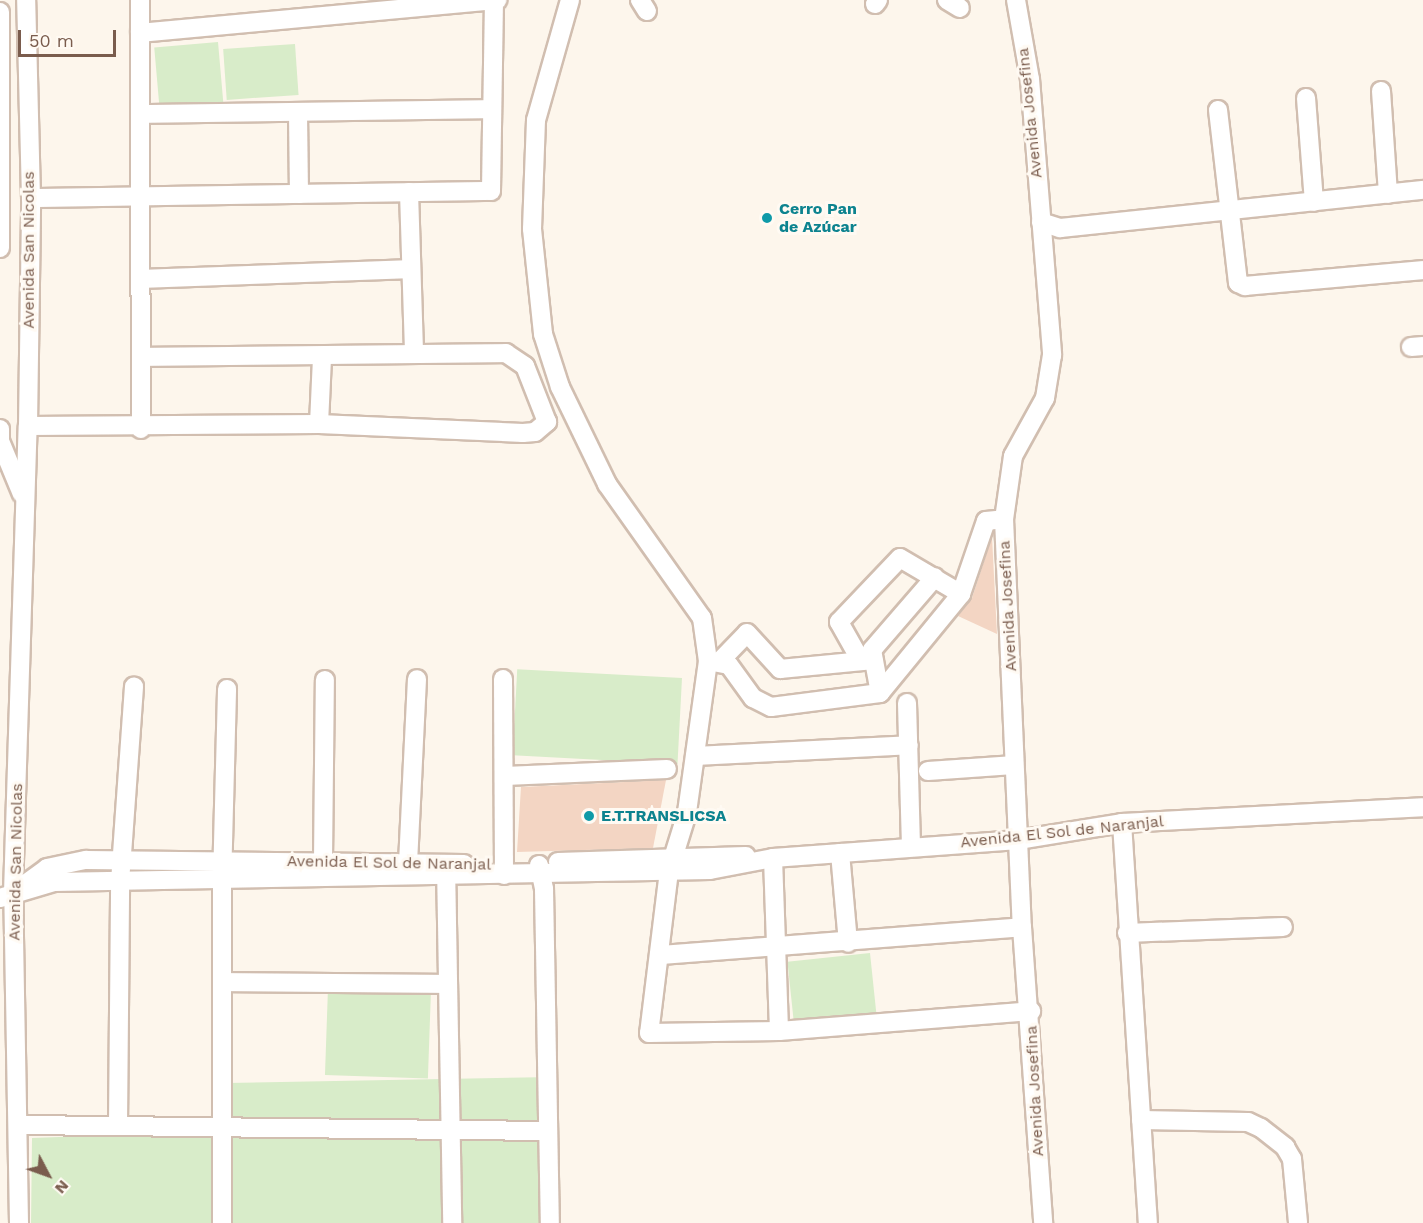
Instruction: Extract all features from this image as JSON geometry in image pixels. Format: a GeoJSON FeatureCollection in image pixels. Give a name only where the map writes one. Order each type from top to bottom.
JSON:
{"type":"FeatureCollection","features":[{"type":"Feature","properties":{"kind":"street","name":"Avenida San Nicolas"},"geometry":{"type":"LineString","coordinates":[[19,1223],[20,1125],[7,895],[28,426],[31,198],[26,0]]}},
{"type":"Feature","properties":{"kind":"street"},"geometry":{"type":"LineString","coordinates":[[140,0],[143,357],[141,429]]}},
{"type":"Feature","properties":{"kind":"street"},"geometry":{"type":"LineString","coordinates":[[31,198],[490,191],[496,0],[140,33]]}},
{"type":"Feature","properties":{"kind":"street"},"geometry":{"type":"LineString","coordinates":[[570,0],[536,120],[532,229],[543,334],[560,387],[607,483],[702,618],[714,660],[695,756],[687,813],[671,864],[661,955],[649,1033],[779,1031],[1031,1011]]}},
{"type":"Feature","properties":{"kind":"street","name":"Avenida Josefina"},"geometry":{"type":"LineString","coordinates":[[1016,0],[1030,79],[1052,366],[1035,420],[1012,456],[1004,519],[1022,927],[1031,1011],[1043,1223]]}},
{"type":"Feature","properties":{"kind":"street","name":"Avenida San Nicolas"},"geometry":{"type":"LineString","coordinates":[[0,12],[0,248]]}},
{"type":"Feature","properties":{"kind":"street"},"geometry":{"type":"LineString","coordinates":[[1381,91],[1388,194]]}},
{"type":"Feature","properties":{"kind":"street"},"geometry":{"type":"LineString","coordinates":[[1306,98],[1314,202]]}},
{"type":"Feature","properties":{"kind":"street"},"geometry":{"type":"LineString","coordinates":[[141,114],[491,109]]}},
{"type":"Feature","properties":{"kind":"street"},"geometry":{"type":"LineString","coordinates":[[1218,110],[1238,282],[1245,286],[1423,270]]}},
{"type":"Feature","properties":{"kind":"street"},"geometry":{"type":"LineString","coordinates":[[298,113],[299,194]]}},
{"type":"Feature","properties":{"kind":"street"},"geometry":{"type":"LineString","coordinates":[[1041,222],[1060,228],[1423,190]]}},
{"type":"Feature","properties":{"kind":"street"},"geometry":{"type":"LineString","coordinates":[[410,192],[414,354]]}},
{"type":"Feature","properties":{"kind":"street"},"geometry":{"type":"LineString","coordinates":[[142,279],[411,268]]}},
{"type":"Feature","properties":{"kind":"street"},"geometry":{"type":"LineString","coordinates":[[28,426],[141,429],[319,424],[523,433],[535,432],[547,422],[533,382],[515,357],[506,353],[322,357],[143,357]]}},
{"type":"Feature","properties":{"kind":"street"},"geometry":{"type":"LineString","coordinates":[[319,424],[322,357]]}},
{"type":"Feature","properties":{"kind":"street","name":"Avenida San Nicolas"},"geometry":{"type":"LineString","coordinates":[[0,429],[0,441],[25,501]]}},
{"type":"Feature","properties":{"kind":"street"},"geometry":{"type":"LineString","coordinates":[[714,660],[753,698],[771,707],[880,693],[961,594],[982,526],[991,519],[1004,519]]}},
{"type":"Feature","properties":{"kind":"street"},"geometry":{"type":"LineString","coordinates":[[880,693],[867,661],[840,622],[900,558],[961,594]]}},
{"type":"Feature","properties":{"kind":"street"},"geometry":{"type":"LineString","coordinates":[[867,661],[872,650],[935,577]]}},
{"type":"Feature","properties":{"kind":"street"},"geometry":{"type":"LineString","coordinates":[[714,660],[747,633],[780,669],[867,661]]}},
{"type":"Feature","properties":{"kind":"street"},"geometry":{"type":"LineString","coordinates":[[408,863],[417,679]]}},
{"type":"Feature","properties":{"kind":"street"},"geometry":{"type":"LineString","coordinates":[[503,679],[504,869]]}},
{"type":"Feature","properties":{"kind":"street"},"geometry":{"type":"LineString","coordinates":[[323,860],[325,680]]}},
{"type":"Feature","properties":{"kind":"street"},"geometry":{"type":"LineString","coordinates":[[118,1126],[120,882],[134,687]]}},
{"type":"Feature","properties":{"kind":"street"},"geometry":{"type":"LineString","coordinates":[[222,1223],[222,862],[227,689]]}},
{"type":"Feature","properties":{"kind":"street"},"geometry":{"type":"LineString","coordinates":[[907,703],[911,846]]}},
{"type":"Feature","properties":{"kind":"street"},"geometry":{"type":"LineString","coordinates":[[695,756],[909,745]]}},
{"type":"Feature","properties":{"kind":"street"},"geometry":{"type":"LineString","coordinates":[[927,771],[1014,765]]}},
{"type":"Feature","properties":{"kind":"street"},"geometry":{"type":"LineString","coordinates":[[505,776],[667,769]]}},
{"type":"Feature","properties":{"kind":"street","name":"Avenida El Sol de Naranjal"},"geometry":{"type":"LineString","coordinates":[[7,895],[54,882],[222,882],[773,858],[911,846],[1018,840],[1122,823],[1423,807]]}},
{"type":"Feature","properties":{"kind":"street"},"geometry":{"type":"LineString","coordinates":[[1122,823],[1127,933],[1148,1223]]}},
{"type":"Feature","properties":{"kind":"street"},"geometry":{"type":"LineString","coordinates":[[840,853],[848,943]]}},
{"type":"Feature","properties":{"kind":"street"},"geometry":{"type":"LineString","coordinates":[[773,858],[774,949],[779,1031]]}},
{"type":"Feature","properties":{"kind":"street","name":"Avenida El Sol de Naranjal"},"geometry":{"type":"LineString","coordinates":[[7,895],[35,875],[63,863],[323,860],[408,863],[446,871]]}},
{"type":"Feature","properties":{"kind":"street"},"geometry":{"type":"LineString","coordinates":[[539,869],[550,1223]]}},
{"type":"Feature","properties":{"kind":"street"},"geometry":{"type":"LineString","coordinates":[[446,871],[446,984],[452,1223]]}},
{"type":"Feature","properties":{"kind":"street"},"geometry":{"type":"LineString","coordinates":[[661,955],[774,949],[1022,927]]}},
{"type":"Feature","properties":{"kind":"street"},"geometry":{"type":"LineString","coordinates":[[1127,933],[1283,927]]}},
{"type":"Feature","properties":{"kind":"street"},"geometry":{"type":"LineString","coordinates":[[223,982],[446,984]]}},
{"type":"Feature","properties":{"kind":"street"},"geometry":{"type":"LineString","coordinates":[[1141,1120],[1248,1122],[1269,1134],[1292,1159],[1298,1223]]}},
{"type":"Feature","properties":{"kind":"street"},"geometry":{"type":"LineString","coordinates":[[20,1125],[548,1131]]}},
{"type":"Feature","properties":{"kind":"green space"},"geometry":{"type":"Polygon","coordinates":[[[218,42],[223,105],[160,110],[154,48],[218,42]]]}},
{"type":"Feature","properties":{"kind":"green space"},"geometry":{"type":"Polygon","coordinates":[[[295,44],[299,95],[227,100],[223,49],[295,44]]]}},
{"type":"Feature","properties":{"kind":"green space"},"geometry":{"type":"Polygon","coordinates":[[[517,669],[682,678],[677,764],[513,755],[517,669]]]}},
{"type":"Feature","properties":{"kind":"green space"},"geometry":{"type":"Polygon","coordinates":[[[870,953],[876,1013],[794,1021],[787,962],[870,953]]]}},
{"type":"Feature","properties":{"kind":"green space"},"geometry":{"type":"Polygon","coordinates":[[[328,988],[431,992],[428,1079],[325,1075],[328,988]]]}},
{"type":"Feature","properties":{"kind":"green space"},"geometry":{"type":"Polygon","coordinates":[[[555,1077],[559,1223],[31,1223],[32,1138],[223,1131],[226,1083],[555,1077]]]}},
{"type":"Feature","properties":{"kind":"building"},"geometry":{"type":"Polygon","coordinates":[[[992,537],[997,634],[958,616],[972,598],[992,537]]]}},
{"type":"Feature","properties":{"kind":"building","name":"E.T.TRANSLICSA"},"geometry":{"type":"Polygon","coordinates":[[[666,780],[653,848],[517,852],[521,787],[666,780]]]}},
{"type":"Feature","properties":{"kind":"place","name":"Cerro Pan de Azúcar"},"geometry":{"type":"Point","coordinates":[767,218]}},
{"type":"Feature","properties":{"kind":"place","name":"E.T.TRANSLICSA"},"geometry":{"type":"Point","coordinates":[589,816]}}]}
